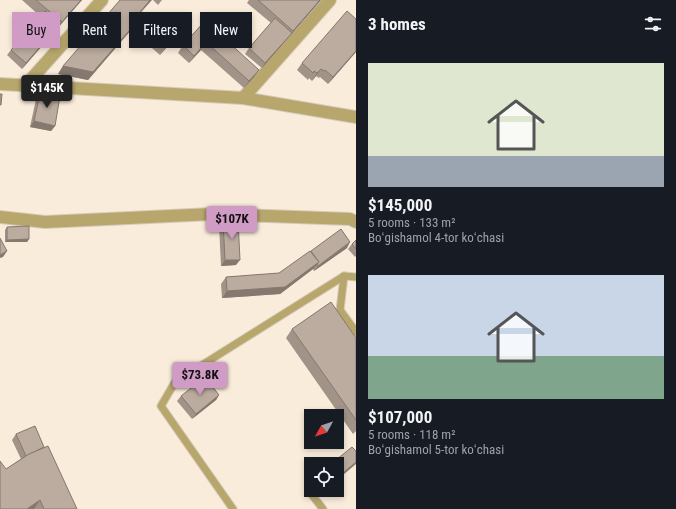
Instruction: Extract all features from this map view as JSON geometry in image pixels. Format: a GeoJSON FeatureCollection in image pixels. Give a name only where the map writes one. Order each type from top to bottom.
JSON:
{"type":"FeatureCollection","features":[{"type":"Feature","properties":{"kind":"street"},"geometry":{"type":"LineString","coordinates":[[25,86],[102,0]]}},
{"type":"Feature","properties":{"kind":"street"},"geometry":{"type":"LineString","coordinates":[[243,98],[330,0]]}},
{"type":"Feature","properties":{"kind":"street"},"geometry":{"type":"LineString","coordinates":[[0,84],[243,98],[356,117]]}},
{"type":"Feature","properties":{"kind":"street"},"geometry":{"type":"LineString","coordinates":[[0,217],[45,222],[212,214],[350,219],[356,222]]}},
{"type":"Feature","properties":{"kind":"lane"},"geometry":{"type":"LineString","coordinates":[[233,509],[161,406],[175,382],[344,276],[356,277]]}},
{"type":"Feature","properties":{"kind":"lane"},"geometry":{"type":"LineString","coordinates":[[344,276],[340,310],[356,332]]}},
{"type":"Feature","properties":{"kind":"lane"},"geometry":{"type":"LineString","coordinates":[[314,497],[323,509]]}},
{"type":"Feature","properties":{"kind":"building"},"geometry":{"type":"Polygon","coordinates":[[[36,0],[81,0],[71,12],[68,12],[68,15],[62,22],[60,20],[60,12],[50,12],[36,0]]]}},
{"type":"Feature","properties":{"kind":"building"},"geometry":{"type":"Polygon","coordinates":[[[120,0],[150,0],[140,12],[129,12],[129,31],[121,40],[121,12],[110,12],[120,0]]]}},
{"type":"Feature","properties":{"kind":"building"},"geometry":{"type":"Polygon","coordinates":[[[258,0],[320,0],[293,31],[258,0]]]}},
{"type":"Feature","properties":{"kind":"building"},"geometry":{"type":"Polygon","coordinates":[[[347,11],[356,19],[356,51],[333,77],[325,70],[324,71],[321,69],[317,73],[314,71],[313,73],[302,63],[347,11]]]}},
{"type":"Feature","properties":{"kind":"building"},"geometry":{"type":"Polygon","coordinates":[[[275,18],[292,33],[265,63],[249,48],[252,48],[252,45],[275,18]]]}},
{"type":"Feature","properties":{"kind":"building"},"geometry":{"type":"Polygon","coordinates":[[[200,26],[201,48],[194,56],[186,48],[192,48],[192,35],[200,26]]]}},
{"type":"Feature","properties":{"kind":"building"},"geometry":{"type":"Polygon","coordinates":[[[13,48],[39,48],[26,63],[11,50],[13,48]]]}},
{"type":"Feature","properties":{"kind":"building"},"geometry":{"type":"Polygon","coordinates":[[[79,48],[114,48],[93,72],[63,66],[79,48]]]}},
{"type":"Feature","properties":{"kind":"building"},"geometry":{"type":"Polygon","coordinates":[[[213,48],[235,48],[259,70],[249,81],[213,48]]]}},
{"type":"Feature","properties":{"kind":"building"},"geometry":{"type":"Polygon","coordinates":[[[0,94],[2,94],[1,105],[0,105],[0,94]]]}},
{"type":"Feature","properties":{"kind":"building"},"geometry":{"type":"Polygon","coordinates":[[[40,94],[60,96],[55,126],[34,121],[40,94]]]}},
{"type":"Feature","properties":{"kind":"building"},"geometry":{"type":"Polygon","coordinates":[[[223,220],[238,220],[240,260],[225,260],[223,220]]]}},
{"type":"Feature","properties":{"kind":"building"},"geometry":{"type":"Polygon","coordinates":[[[29,226],[29,239],[7,240],[7,227],[29,226]]]}},
{"type":"Feature","properties":{"kind":"building"},"geometry":{"type":"Polygon","coordinates":[[[341,229],[350,242],[318,266],[317,264],[319,262],[311,251],[341,229]]]}},
{"type":"Feature","properties":{"kind":"building"},"geometry":{"type":"Polygon","coordinates":[[[0,238],[7,251],[0,255],[0,238]]]}},
{"type":"Feature","properties":{"kind":"building"},"geometry":{"type":"Polygon","coordinates":[[[356,240],[356,249],[352,244],[356,240]]]}},
{"type":"Feature","properties":{"kind":"building"},"geometry":{"type":"Polygon","coordinates":[[[310,251],[319,262],[285,287],[227,291],[226,277],[279,273],[310,251]]]}},
{"type":"Feature","properties":{"kind":"building"},"geometry":{"type":"Polygon","coordinates":[[[331,302],[356,338],[356,420],[292,329],[331,302]]]}},
{"type":"Feature","properties":{"kind":"building"},"geometry":{"type":"Polygon","coordinates":[[[205,377],[219,395],[196,414],[181,396],[205,377]]]}},
{"type":"Feature","properties":{"kind":"building"},"geometry":{"type":"Polygon","coordinates":[[[35,426],[44,447],[26,456],[16,434],[35,426]]]}},
{"type":"Feature","properties":{"kind":"building"},"geometry":{"type":"Polygon","coordinates":[[[48,446],[77,509],[44,509],[40,500],[27,509],[0,509],[0,461],[6,469],[29,454],[48,446]]]}},
{"type":"Feature","properties":{"kind":"building"},"geometry":{"type":"Polygon","coordinates":[[[352,447],[356,451],[356,462],[344,472],[344,457],[340,457],[352,447]]]}}]}
